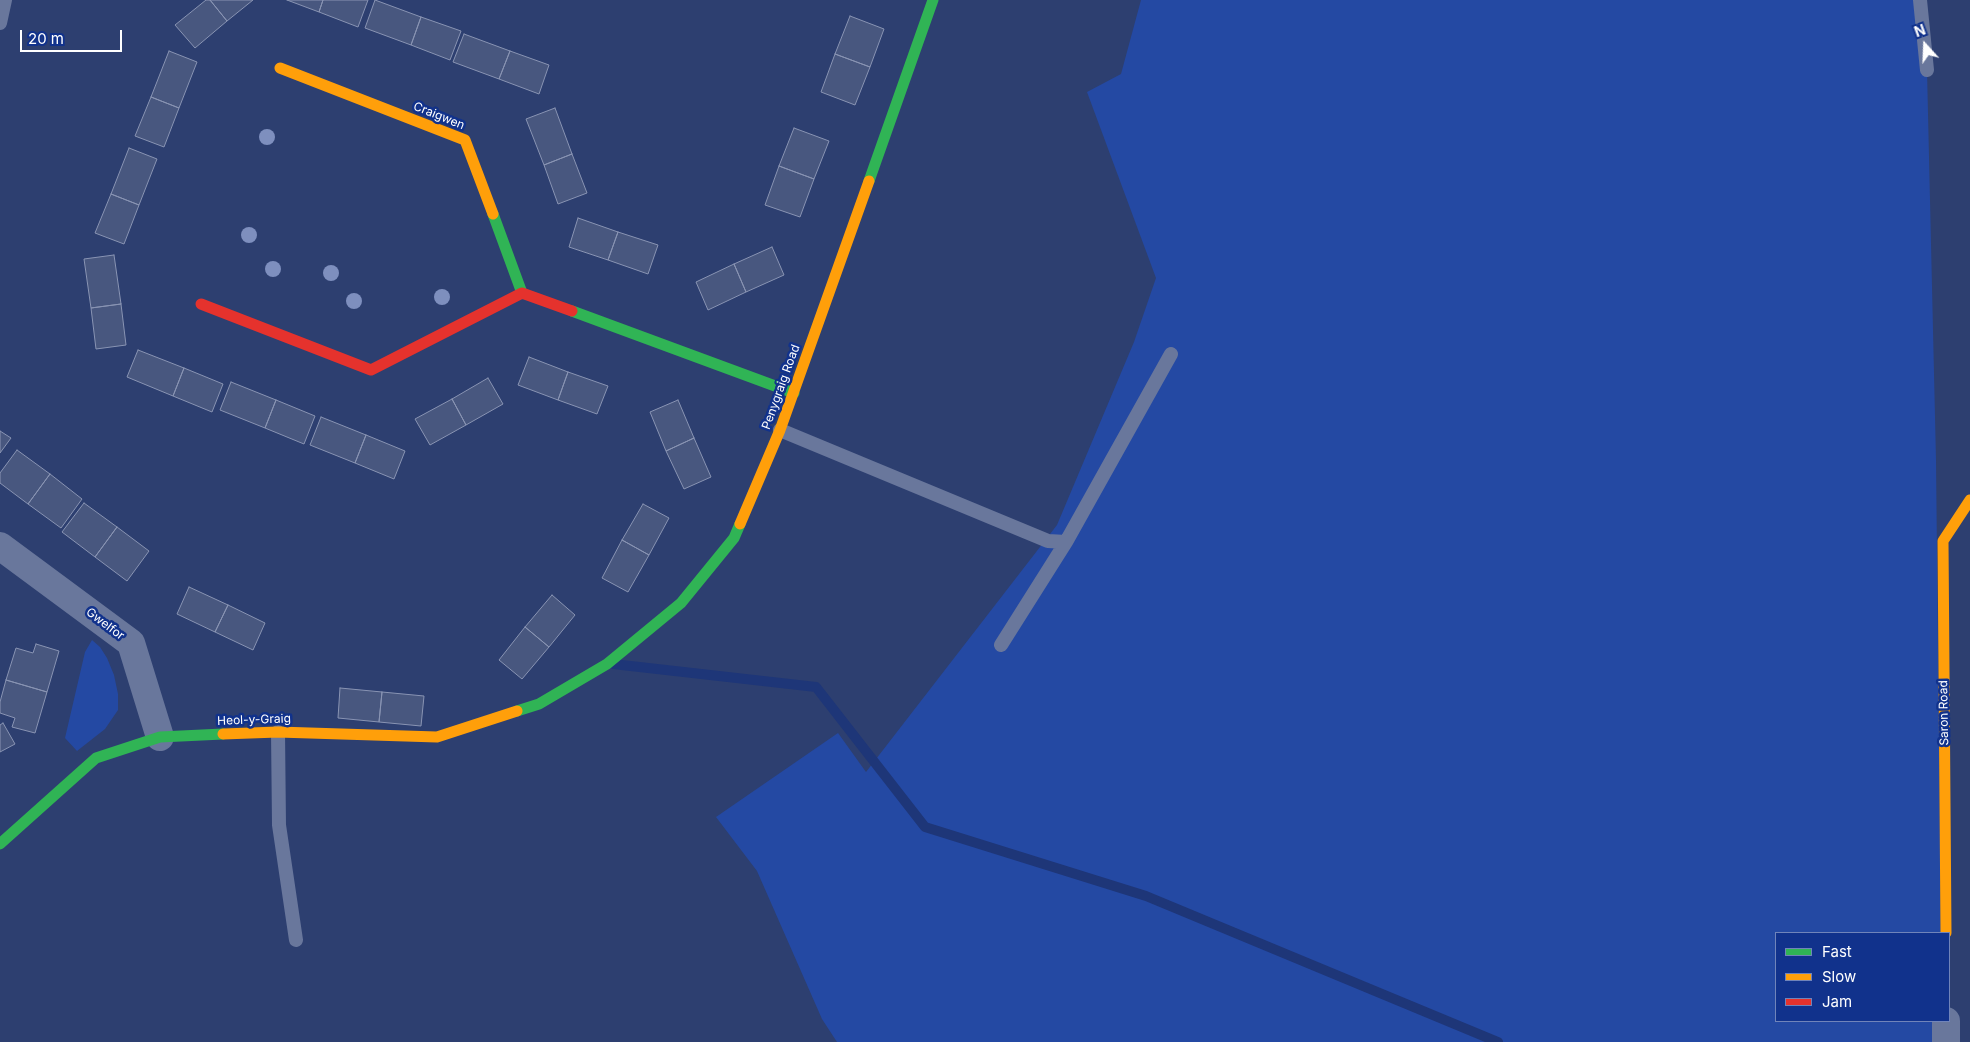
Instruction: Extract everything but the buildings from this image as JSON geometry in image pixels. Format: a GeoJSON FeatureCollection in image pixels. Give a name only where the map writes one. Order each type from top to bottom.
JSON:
{"type":"FeatureCollection","features":[{"type":"Feature","properties":{"kind":"street","name":"Penygraig Road"},"geometry":{"type":"LineString","coordinates":[[540,704],[607,664],[681,603],[734,538],[794,393],[934,0]]}},
{"type":"Feature","properties":{"kind":"street","name":"Craigwen"},"geometry":{"type":"LineString","coordinates":[[280,68],[464,140],[522,293]]}},
{"type":"Feature","properties":{"kind":"street"},"geometry":{"type":"LineString","coordinates":[[202,304],[371,370],[522,293],[794,393]]}},
{"type":"Feature","properties":{"kind":"street","name":"Saron Road"},"geometry":{"type":"LineString","coordinates":[[1946,932],[1943,540],[1970,500]]}},
{"type":"Feature","properties":{"kind":"street","name":"Gwelfor"},"geometry":{"type":"LineString","coordinates":[[0,546],[131,643],[160,737]]}},
{"type":"Feature","properties":{"kind":"street","name":"Heol-y-Graig"},"geometry":{"type":"LineString","coordinates":[[0,844],[96,758],[160,737],[278,732],[437,736],[540,704]]}},
{"type":"Feature","properties":{"kind":"street"},"geometry":{"type":"LineString","coordinates":[[1946,1022],[1946,1042]]}},
{"type":"Feature","properties":{"kind":"lane"},"geometry":{"type":"LineString","coordinates":[[0,23],[4,0]]}},
{"type":"Feature","properties":{"kind":"lane"},"geometry":{"type":"LineString","coordinates":[[1920,0],[1927,70]]}},
{"type":"Feature","properties":{"kind":"lane"},"geometry":{"type":"LineString","coordinates":[[1001,645],[1066,542],[1171,354]]}},
{"type":"Feature","properties":{"kind":"lane"},"geometry":{"type":"LineString","coordinates":[[780,430],[1048,541],[1066,542]]}},
{"type":"Feature","properties":{"kind":"lane"},"geometry":{"type":"LineString","coordinates":[[278,732],[279,825],[296,940]]}},
{"type":"Feature","properties":{"kind":"shaded area"},"geometry":{"type":"Polygon","coordinates":[[[1141,0],[1920,0],[1927,70],[1936,460],[1941,932],[1775,932],[1775,1022],[1942,1022],[1942,1042],[837,1042],[822,1019],[757,871],[716,817],[838,733],[866,772],[1057,525],[1134,342],[1156,278],[1087,92],[1121,74],[1141,0]]]}},
{"type":"Feature","properties":{"kind":"shaded area"},"geometry":{"type":"Polygon","coordinates":[[[92,640],[100,647],[107,658],[114,675],[118,694],[118,710],[105,729],[77,751],[65,738],[85,652],[92,640]]]}},
{"type":"Feature","properties":{"kind":"waterway"},"geometry":{"type":"LineString","coordinates":[[613,664],[816,687],[925,827],[1146,896],[1498,1042]]}},
{"type":"Feature","properties":{"kind":"traffic: fast"},"geometry":{"type":"LineString","coordinates":[[869,181],[933,0]]}},
{"type":"Feature","properties":{"kind":"traffic: fast"},"geometry":{"type":"LineString","coordinates":[[493,214],[522,293]]}},
{"type":"Feature","properties":{"kind":"traffic: fast"},"geometry":{"type":"LineString","coordinates":[[572,311],[794,393]]}},
{"type":"Feature","properties":{"kind":"traffic: fast"},"geometry":{"type":"LineString","coordinates":[[517,711],[539,704],[607,664],[681,603],[734,538],[740,524]]}},
{"type":"Feature","properties":{"kind":"traffic: fast"},"geometry":{"type":"LineString","coordinates":[[0,844],[96,758],[160,737],[223,734]]}},
{"type":"Feature","properties":{"kind":"traffic: slow"},"geometry":{"type":"LineString","coordinates":[[280,68],[465,140],[493,214]]}},
{"type":"Feature","properties":{"kind":"traffic: slow"},"geometry":{"type":"LineString","coordinates":[[740,524],[780,430],[869,181]]}},
{"type":"Feature","properties":{"kind":"traffic: slow"},"geometry":{"type":"LineString","coordinates":[[1946,932],[1943,541],[1970,500]]}},
{"type":"Feature","properties":{"kind":"traffic: slow"},"geometry":{"type":"LineString","coordinates":[[223,734],[278,732],[437,737],[517,711]]}},
{"type":"Feature","properties":{"kind":"traffic: jam"},"geometry":{"type":"LineString","coordinates":[[201,304],[371,370],[522,293],[572,311]]}}]}
